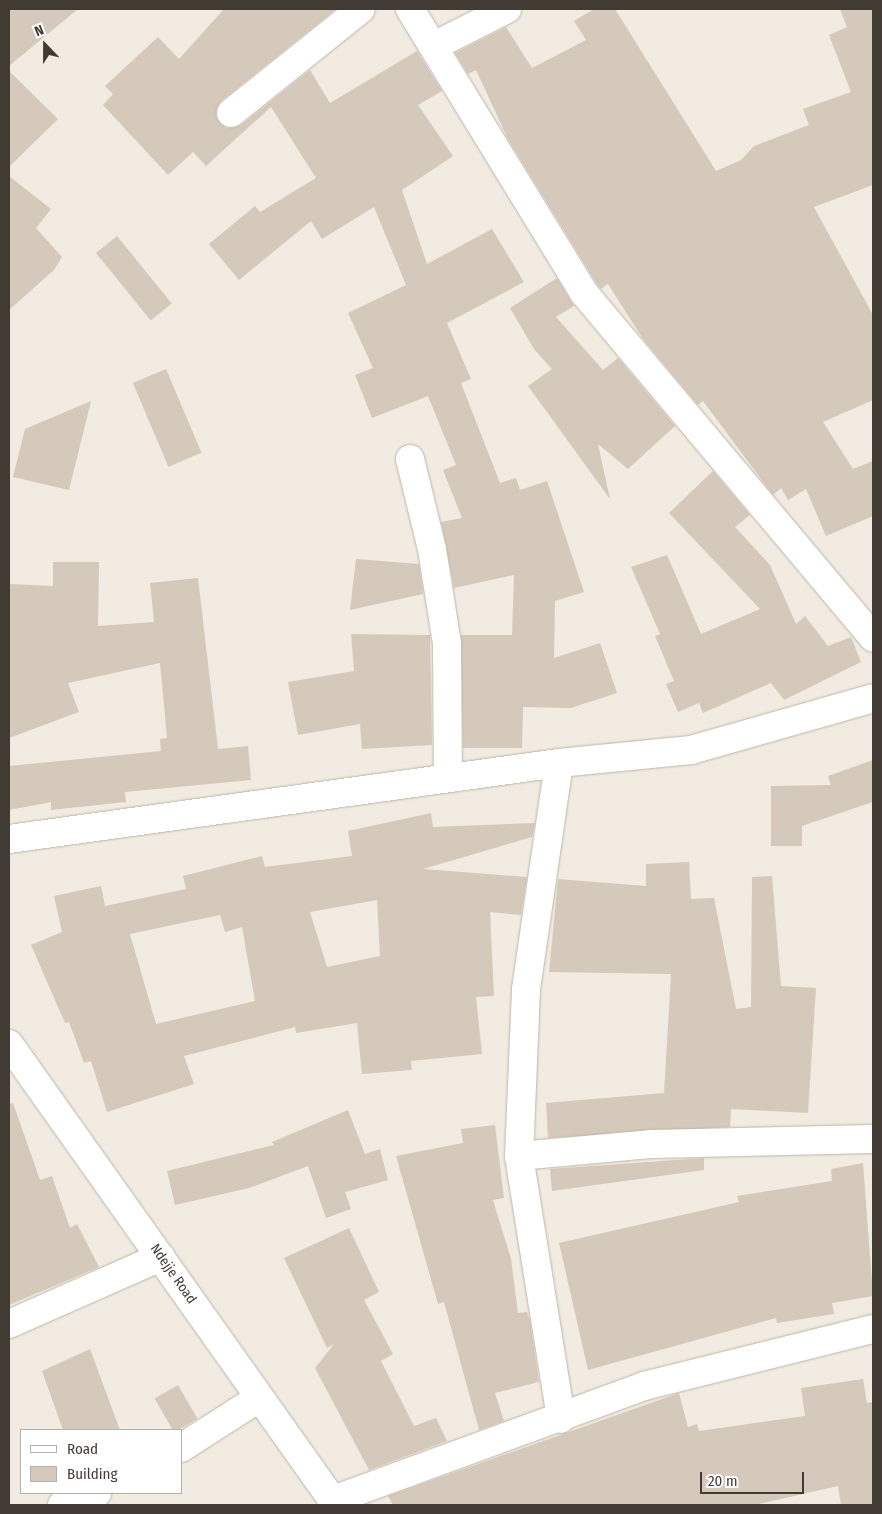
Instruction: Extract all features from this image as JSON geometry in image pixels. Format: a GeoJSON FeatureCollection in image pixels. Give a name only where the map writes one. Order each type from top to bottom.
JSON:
{"type":"FeatureCollection","features":[{"type":"Feature","properties":{"kind":"street"},"geometry":{"type":"LineString","coordinates":[[231,113],[360,9]]}},
{"type":"Feature","properties":{"kind":"street"},"geometry":{"type":"LineString","coordinates":[[410,9],[584,293],[873,638]]}},
{"type":"Feature","properties":{"kind":"street"},"geometry":{"type":"LineString","coordinates":[[434,46],[507,9]]}},
{"type":"Feature","properties":{"kind":"street"},"geometry":{"type":"LineString","coordinates":[[410,459],[432,549],[447,644],[448,778]]}},
{"type":"Feature","properties":{"kind":"street"},"geometry":{"type":"LineString","coordinates":[[9,840],[559,763],[691,750],[873,698]]}},
{"type":"Feature","properties":{"kind":"street"},"geometry":{"type":"LineString","coordinates":[[559,763],[526,990],[519,1156],[561,1419]]}},
{"type":"Feature","properties":{"kind":"street","name":"Ndejje Road"},"geometry":{"type":"LineString","coordinates":[[9,1044],[334,1503]]}},
{"type":"Feature","properties":{"kind":"street"},"geometry":{"type":"LineString","coordinates":[[519,1156],[652,1144],[873,1139]]}},
{"type":"Feature","properties":{"kind":"street"},"geometry":{"type":"LineString","coordinates":[[9,1324],[161,1257]]}},
{"type":"Feature","properties":{"kind":"street"},"geometry":{"type":"LineString","coordinates":[[334,1503],[561,1419],[644,1386],[873,1329]]}},
{"type":"Feature","properties":{"kind":"street"},"geometry":{"type":"LineString","coordinates":[[182,1447],[259,1398]]}},
{"type":"Feature","properties":{"kind":"street"},"geometry":{"type":"LineString","coordinates":[[62,1505],[94,1494]]}},
{"type":"Feature","properties":{"kind":"building"},"geometry":{"type":"Polygon","coordinates":[[[9,9],[78,9],[9,66],[9,9]]]}},
{"type":"Feature","properties":{"kind":"building"},"geometry":{"type":"Polygon","coordinates":[[[224,9],[336,9],[221,101],[216,116],[226,128],[241,125],[310,70],[330,103],[417,51],[442,91],[418,105],[453,156],[402,190],[427,264],[492,229],[524,282],[447,323],[471,379],[461,383],[500,483],[516,478],[520,490],[547,481],[584,592],[555,601],[554,658],[600,643],[617,693],[571,708],[523,707],[522,748],[463,748],[461,635],[512,635],[514,575],[454,588],[441,522],[462,518],[443,470],[456,465],[428,396],[372,418],[355,375],[373,368],[348,313],[406,285],[374,207],[322,239],[311,221],[239,280],[209,244],[255,206],[260,212],[316,178],[271,107],[206,166],[193,152],[168,175],[103,105],[113,94],[105,86],[158,37],[179,59],[224,9]]]}},
{"type":"Feature","properties":{"kind":"building"},"geometry":{"type":"Polygon","coordinates":[[[594,9],[615,9],[716,171],[741,160],[754,146],[809,125],[803,109],[851,92],[829,35],[847,27],[840,9],[873,9],[873,185],[814,207],[873,315],[873,400],[823,422],[853,469],[873,461],[873,516],[826,536],[806,489],[788,500],[781,488],[773,495],[703,401],[698,405],[643,339],[608,284],[601,289],[597,284],[508,139],[476,70],[468,74],[455,53],[506,27],[532,68],[586,40],[574,21],[594,9]]]}},
{"type":"Feature","properties":{"kind":"building"},"geometry":{"type":"Polygon","coordinates":[[[9,71],[58,119],[9,167],[9,71]]]}},
{"type":"Feature","properties":{"kind":"building"},"geometry":{"type":"Polygon","coordinates":[[[9,176],[51,209],[36,228],[62,257],[54,270],[9,310],[9,176]]]}},
{"type":"Feature","properties":{"kind":"building"},"geometry":{"type":"Polygon","coordinates":[[[117,236],[172,304],[151,321],[96,253],[117,236]]]}},
{"type":"Feature","properties":{"kind":"building"},"geometry":{"type":"Polygon","coordinates":[[[557,278],[574,306],[556,317],[603,370],[618,358],[675,426],[628,469],[598,444],[610,499],[528,386],[552,369],[534,349],[510,308],[557,278]]]}},
{"type":"Feature","properties":{"kind":"building"},"geometry":{"type":"Polygon","coordinates":[[[166,369],[202,453],[168,467],[133,383],[166,369]]]}},
{"type":"Feature","properties":{"kind":"building"},"geometry":{"type":"Polygon","coordinates":[[[91,401],[69,490],[13,477],[25,429],[91,401]]]}},
{"type":"Feature","properties":{"kind":"building"},"geometry":{"type":"Polygon","coordinates":[[[713,471],[750,515],[735,527],[770,565],[796,624],[805,616],[828,646],[851,637],[861,662],[784,700],[771,683],[703,713],[699,703],[678,712],[666,684],[674,681],[655,636],[660,634],[631,567],[667,555],[701,634],[760,609],[669,513],[713,471]]]}},
{"type":"Feature","properties":{"kind":"building"},"geometry":{"type":"Polygon","coordinates":[[[356,559],[419,564],[423,594],[350,610],[356,559]]]}},
{"type":"Feature","properties":{"kind":"building"},"geometry":{"type":"Polygon","coordinates":[[[53,562],[99,562],[98,626],[154,622],[150,583],[198,578],[218,749],[248,746],[251,780],[125,792],[126,802],[51,810],[51,802],[9,810],[9,766],[161,751],[160,739],[167,738],[160,663],[68,683],[79,712],[9,738],[9,584],[53,586],[53,562]]]}},
{"type":"Feature","properties":{"kind":"building"},"geometry":{"type":"Polygon","coordinates":[[[351,634],[430,635],[432,745],[362,749],[360,724],[298,735],[288,682],[354,671],[351,634]]]}},
{"type":"Feature","properties":{"kind":"building"},"geometry":{"type":"Polygon","coordinates":[[[873,760],[873,802],[802,826],[802,846],[771,846],[771,786],[831,785],[828,776],[873,760]]]}},
{"type":"Feature","properties":{"kind":"building"},"geometry":{"type":"Polygon","coordinates":[[[431,813],[433,827],[535,823],[532,837],[423,869],[527,877],[521,915],[490,912],[494,996],[476,997],[482,1054],[411,1061],[412,1070],[362,1074],[357,1023],[296,1033],[295,1027],[184,1056],[194,1084],[107,1112],[91,1061],[84,1063],[69,1022],[65,1023],[31,945],[62,932],[54,896],[101,886],[105,906],[186,889],[183,876],[262,856],[265,867],[352,856],[348,831],[431,813]],[[377,900],[310,912],[327,967],[380,956],[377,900]],[[220,915],[130,934],[156,1024],[255,1001],[242,927],[225,932],[220,915]]]}},
{"type":"Feature","properties":{"kind":"building"},"geometry":{"type":"Polygon","coordinates":[[[689,862],[691,899],[714,898],[736,1009],[751,1007],[752,877],[772,876],[781,986],[816,988],[808,1113],[731,1109],[730,1127],[548,1138],[546,1103],[664,1093],[671,974],[549,972],[558,879],[646,886],[646,864],[689,862]]]}},
{"type":"Feature","properties":{"kind":"building"},"geometry":{"type":"Polygon","coordinates":[[[13,1103],[40,1180],[52,1176],[70,1228],[77,1224],[99,1267],[9,1305],[9,1104],[13,1103]]]}},
{"type":"Feature","properties":{"kind":"building"},"geometry":{"type":"Polygon","coordinates":[[[348,1110],[365,1154],[380,1149],[388,1180],[345,1192],[351,1209],[326,1218],[308,1166],[249,1188],[175,1205],[167,1171],[274,1145],[272,1142],[348,1110]]]}},
{"type":"Feature","properties":{"kind":"building"},"geometry":{"type":"Polygon","coordinates":[[[495,1125],[504,1198],[493,1200],[511,1259],[518,1313],[527,1312],[530,1321],[539,1382],[495,1393],[504,1421],[479,1430],[444,1302],[438,1304],[396,1156],[463,1143],[461,1129],[495,1125]]]}},
{"type":"Feature","properties":{"kind":"building"},"geometry":{"type":"Polygon","coordinates":[[[704,1158],[704,1170],[552,1191],[550,1169],[704,1158]]]}},
{"type":"Feature","properties":{"kind":"building"},"geometry":{"type":"Polygon","coordinates":[[[863,1163],[873,1296],[832,1303],[834,1314],[777,1323],[776,1318],[588,1370],[559,1243],[739,1202],[737,1196],[832,1181],[831,1169],[863,1163]]]}},
{"type":"Feature","properties":{"kind":"building"},"geometry":{"type":"Polygon","coordinates":[[[349,1228],[379,1292],[364,1300],[393,1354],[381,1361],[414,1426],[436,1418],[447,1441],[369,1470],[315,1368],[334,1344],[327,1348],[284,1258],[349,1228]]]}},
{"type":"Feature","properties":{"kind":"building"},"geometry":{"type":"Polygon","coordinates":[[[90,1349],[120,1429],[63,1429],[42,1371],[90,1349]]]}},
{"type":"Feature","properties":{"kind":"building"},"geometry":{"type":"Polygon","coordinates":[[[863,1379],[867,1403],[873,1402],[873,1505],[841,1505],[838,1486],[754,1505],[393,1505],[388,1496],[679,1393],[688,1427],[697,1424],[699,1431],[805,1416],[801,1388],[863,1379]]]}},
{"type":"Feature","properties":{"kind":"building"},"geometry":{"type":"Polygon","coordinates":[[[178,1385],[198,1419],[180,1429],[172,1429],[155,1398],[178,1385]]]}}]}
